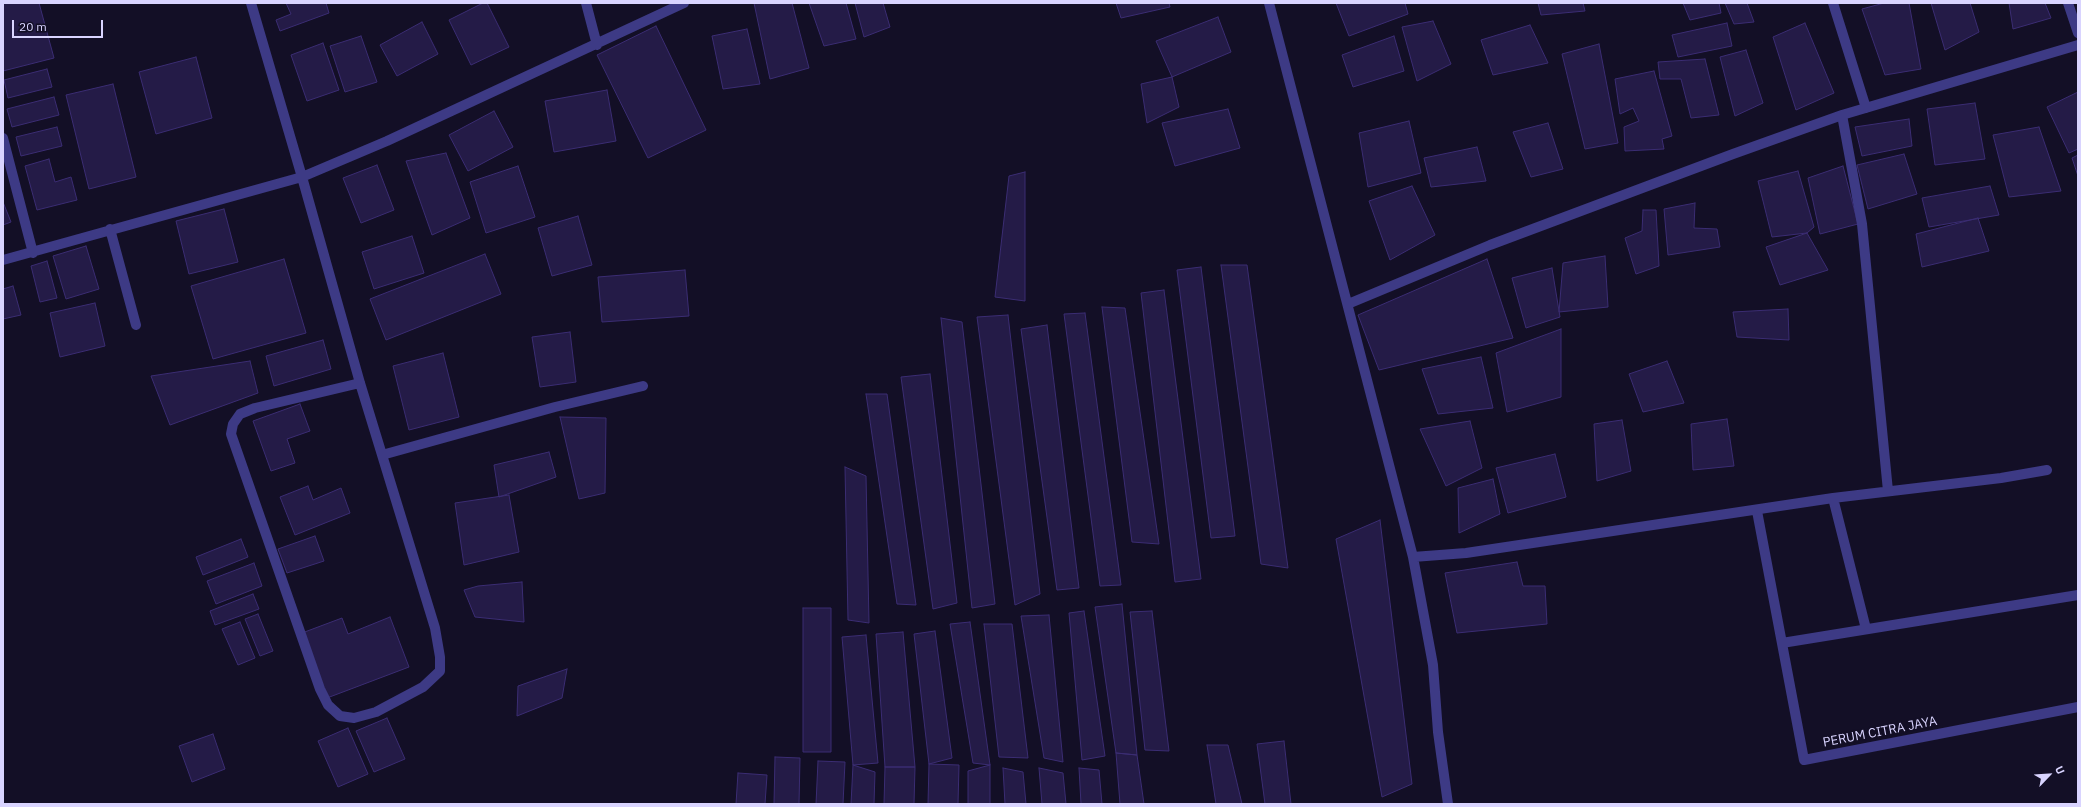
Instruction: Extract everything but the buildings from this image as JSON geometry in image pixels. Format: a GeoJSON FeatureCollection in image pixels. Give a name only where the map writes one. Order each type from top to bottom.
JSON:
{"type":"FeatureCollection","features":[{"type":"Feature","properties":{"kind":"street"},"geometry":{"type":"LineString","coordinates":[[251,3],[360,383],[435,628],[440,671],[424,686],[390,705],[376,712],[354,718],[340,716],[328,705],[320,689],[231,434],[233,424],[240,414],[255,408],[360,383]]}},
{"type":"Feature","properties":{"kind":"street"},"geometry":{"type":"LineString","coordinates":[[586,3],[597,45]]}},
{"type":"Feature","properties":{"kind":"street"},"geometry":{"type":"LineString","coordinates":[[3,260],[110,229],[302,177],[388,141],[597,45],[684,3]]}},
{"type":"Feature","properties":{"kind":"street"},"geometry":{"type":"LineString","coordinates":[[1269,3],[1413,557],[1433,665],[1438,732],[1448,804]]}},
{"type":"Feature","properties":{"kind":"street"},"geometry":{"type":"LineString","coordinates":[[1833,3],[1866,108]]}},
{"type":"Feature","properties":{"kind":"street"},"geometry":{"type":"LineString","coordinates":[[2068,3],[2078,32]]}},
{"type":"Feature","properties":{"kind":"street"},"geometry":{"type":"LineString","coordinates":[[1348,304],[1490,245],[1608,199],[1842,115],[2078,45]]}},
{"type":"Feature","properties":{"kind":"street"},"geometry":{"type":"LineString","coordinates":[[1842,115],[1862,224],[1888,491]]}},
{"type":"Feature","properties":{"kind":"street"},"geometry":{"type":"LineString","coordinates":[[3,138],[33,252]]}},
{"type":"Feature","properties":{"kind":"street"},"geometry":{"type":"LineString","coordinates":[[110,229],[136,325]]}},
{"type":"Feature","properties":{"kind":"street"},"geometry":{"type":"LineString","coordinates":[[382,455],[555,407],[643,386]]}},
{"type":"Feature","properties":{"kind":"street"},"geometry":{"type":"LineString","coordinates":[[1413,557],[1466,553],[1757,511],[1833,498],[2000,478],[2047,470]]}},
{"type":"Feature","properties":{"kind":"street"},"geometry":{"type":"LineString","coordinates":[[1833,498],[1866,629]]}},
{"type":"Feature","properties":{"kind":"street","name":"PERUM CITRA JAYA"},"geometry":{"type":"LineString","coordinates":[[1757,511],[1804,760],[2078,707]]}},
{"type":"Feature","properties":{"kind":"street"},"geometry":{"type":"LineString","coordinates":[[1782,643],[2078,595]]}}]}
